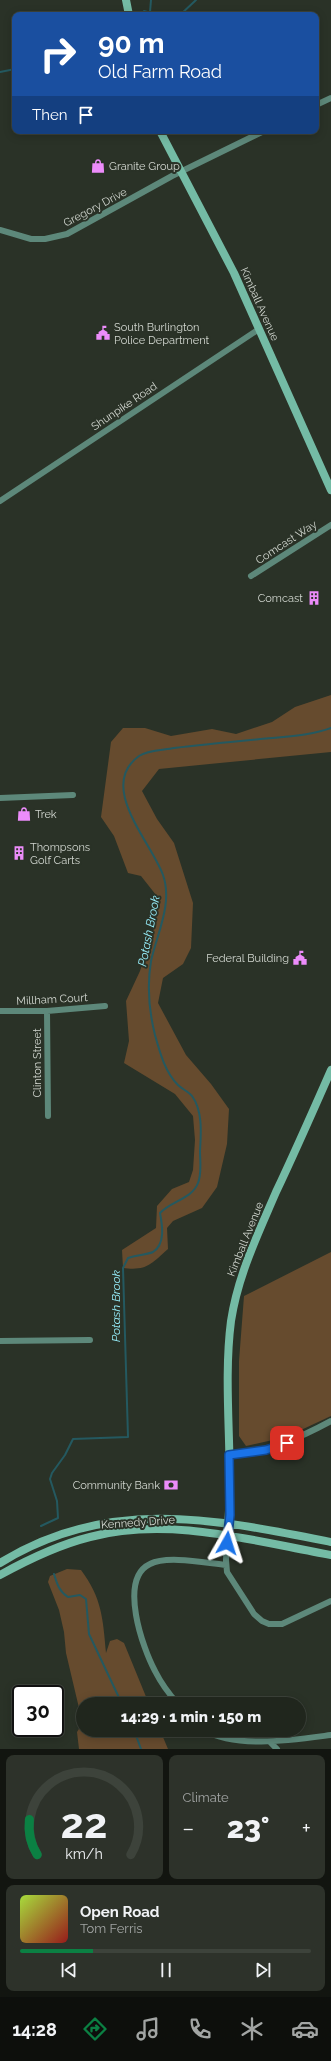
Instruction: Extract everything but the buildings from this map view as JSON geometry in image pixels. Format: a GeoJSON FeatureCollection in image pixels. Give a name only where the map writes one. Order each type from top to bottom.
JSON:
{"type":"FeatureCollection","features":[{"type":"Feature","properties":{"kind":"main road"},"geometry":{"type":"LineString","coordinates":[[126,0],[129,12]]}},
{"type":"Feature","properties":{"kind":"main road","name":"Kimball Avenue"},"geometry":{"type":"LineString","coordinates":[[162,134],[225,255],[331,490]]}},
{"type":"Feature","properties":{"kind":"main road","name":"Kimball Avenue"},"geometry":{"type":"LineString","coordinates":[[228,1536],[230,1334],[238,1288],[256,1237],[331,1070]]}},
{"type":"Feature","properties":{"kind":"main road","name":"Kennedy Drive"},"geometry":{"type":"LineString","coordinates":[[0,1563],[49,1539],[93,1525],[138,1518],[187,1518],[331,1542]]}},
{"type":"Feature","properties":{"kind":"main road","name":"Kennedy Drive"},"geometry":{"type":"LineString","coordinates":[[0,1575],[17,1565],[68,1543],[91,1536],[115,1532],[172,1529],[228,1536],[331,1555]]}},
{"type":"Feature","properties":{"kind":"main road"},"geometry":{"type":"LineString","coordinates":[[17,1565],[22,1552]]}},
{"type":"Feature","properties":{"kind":"street"},"geometry":{"type":"LineString","coordinates":[[319,104],[331,98]]}},
{"type":"Feature","properties":{"kind":"street","name":"Gregory Drive"},"geometry":{"type":"LineString","coordinates":[[0,230],[31,239],[45,239],[67,234],[172,176],[258,134]]}},
{"type":"Feature","properties":{"kind":"street","name":"Shunpike Road"},"geometry":{"type":"LineString","coordinates":[[0,501],[259,329]]}},
{"type":"Feature","properties":{"kind":"street","name":"Comcast Way"},"geometry":{"type":"LineString","coordinates":[[251,576],[331,525]]}},
{"type":"Feature","properties":{"kind":"street"},"geometry":{"type":"LineString","coordinates":[[0,798],[72,795]]}},
{"type":"Feature","properties":{"kind":"street","name":"Millham Court"},"geometry":{"type":"LineString","coordinates":[[0,1011],[47,1011],[105,1006]]}},
{"type":"Feature","properties":{"kind":"street","name":"Clinton Street"},"geometry":{"type":"LineString","coordinates":[[47,1011],[48,1116]]}},
{"type":"Feature","properties":{"kind":"street"},"geometry":{"type":"LineString","coordinates":[[0,1341],[90,1340]]}},
{"type":"Feature","properties":{"kind":"street"},"geometry":{"type":"LineString","coordinates":[[229,1455],[266,1450],[287,1443],[331,1421]]}},
{"type":"Feature","properties":{"kind":"street"},"geometry":{"type":"LineString","coordinates":[[228,1536],[226,1565],[233,1582],[254,1614],[268,1624],[282,1624],[288,1622],[331,1601]]}},
{"type":"Feature","properties":{"kind":"street"},"geometry":{"type":"LineString","coordinates":[[173,1697],[155,1670],[140,1633],[135,1604],[138,1578],[143,1568],[156,1561],[226,1565]]}},
{"type":"Feature","properties":{"kind":"street"},"geometry":{"type":"LineString","coordinates":[[216,1737],[231,1742],[270,1742],[331,1735]]}},
{"type":"Feature","properties":{"kind":"street"},"geometry":{"type":"LineString","coordinates":[[270,1742],[277,1749]]}},
{"type":"Feature","properties":{"kind":"shaded area"},"geometry":{"type":"Polygon","coordinates":[[[331,695],[331,752],[159,769],[142,791],[157,819],[174,843],[193,903],[191,948],[183,964],[163,978],[158,1003],[186,1055],[211,1084],[229,1109],[227,1144],[217,1187],[202,1208],[173,1221],[167,1228],[168,1249],[157,1259],[143,1267],[131,1269],[123,1268],[122,1250],[156,1228],[157,1206],[172,1189],[189,1182],[193,1170],[195,1140],[193,1116],[175,1094],[124,1063],[129,1041],[126,1001],[140,971],[153,932],[160,900],[141,876],[128,873],[114,836],[101,817],[111,742],[123,728],[145,728],[171,736],[212,729],[236,734],[272,722],[295,707],[331,695]]]}},
{"type":"Feature","properties":{"kind":"shaded area"},"geometry":{"type":"Polygon","coordinates":[[[331,1252],[331,1416],[286,1437],[246,1446],[239,1436],[239,1361],[244,1296],[331,1252]]]}},
{"type":"Feature","properties":{"kind":"shaded area"},"geometry":{"type":"Polygon","coordinates":[[[67,1569],[81,1570],[93,1590],[100,1609],[106,1653],[110,1641],[117,1639],[124,1643],[146,1697],[76,1697],[66,1653],[64,1632],[59,1610],[48,1582],[50,1576],[67,1569]]]}},
{"type":"Feature","properties":{"kind":"shaded area"},"geometry":{"type":"Polygon","coordinates":[[[78,1737],[163,1737],[168,1749],[79,1749],[78,1737]]]}},
{"type":"Feature","properties":{"kind":"waterway"},"geometry":{"type":"LineString","coordinates":[[150,12],[151,0]]}},
{"type":"Feature","properties":{"kind":"waterway"},"geometry":{"type":"LineString","coordinates":[[183,12],[196,0]]}},
{"type":"Feature","properties":{"kind":"waterway"},"geometry":{"type":"LineString","coordinates":[[0,72],[12,70]]}},
{"type":"Feature","properties":{"kind":"waterway","name":"Potash Brook"},"geometry":{"type":"LineString","coordinates":[[41,1526],[58,1518],[57,1501],[50,1479],[52,1473],[65,1455],[73,1439],[128,1437],[123,1268],[128,1258],[151,1253],[157,1248],[160,1244],[162,1234],[160,1213],[191,1193],[198,1183],[200,1175],[201,1130],[200,1116],[196,1102],[189,1093],[173,1080],[166,1068],[157,1042],[151,1017],[149,998],[151,961],[163,918],[166,886],[157,862],[139,831],[125,798],[123,783],[127,768],[139,756],[151,751],[302,735],[331,728]]}},
{"type":"Feature","properties":{"kind":"waterway","name":"Potash Brook"},"geometry":{"type":"LineString","coordinates":[[54,1574],[59,1587],[65,1595],[68,1597],[80,1595],[86,1599],[89,1634],[119,1697]]}},
{"type":"Feature","properties":{"kind":"waterway","name":"Potash Brook"},"geometry":{"type":"LineString","coordinates":[[137,1737],[141,1749]]}},
{"type":"Feature","properties":{"kind":"place","name":"Granite Group"},"geometry":{"type":"Point","coordinates":[98,166]}},
{"type":"Feature","properties":{"kind":"place","name":"South Burlington Police Department"},"geometry":{"type":"Point","coordinates":[103,333]}},
{"type":"Feature","properties":{"kind":"place","name":"Comcast"},"geometry":{"type":"Point","coordinates":[314,598]}},
{"type":"Feature","properties":{"kind":"place","name":"Trek"},"geometry":{"type":"Point","coordinates":[24,814]}},
{"type":"Feature","properties":{"kind":"place","name":"Thompsons Golf Carts"},"geometry":{"type":"Point","coordinates":[19,853]}},
{"type":"Feature","properties":{"kind":"place","name":"Federal Building"},"geometry":{"type":"Point","coordinates":[300,958]}},
{"type":"Feature","properties":{"kind":"place","name":"Community Bank"},"geometry":{"type":"Point","coordinates":[171,1485]}},
{"type":"Feature","properties":{"kind":"route"},"geometry":{"type":"LineString","coordinates":[[227,1543],[230,1515],[229,1455],[266,1450],[287,1443]]}}]}
